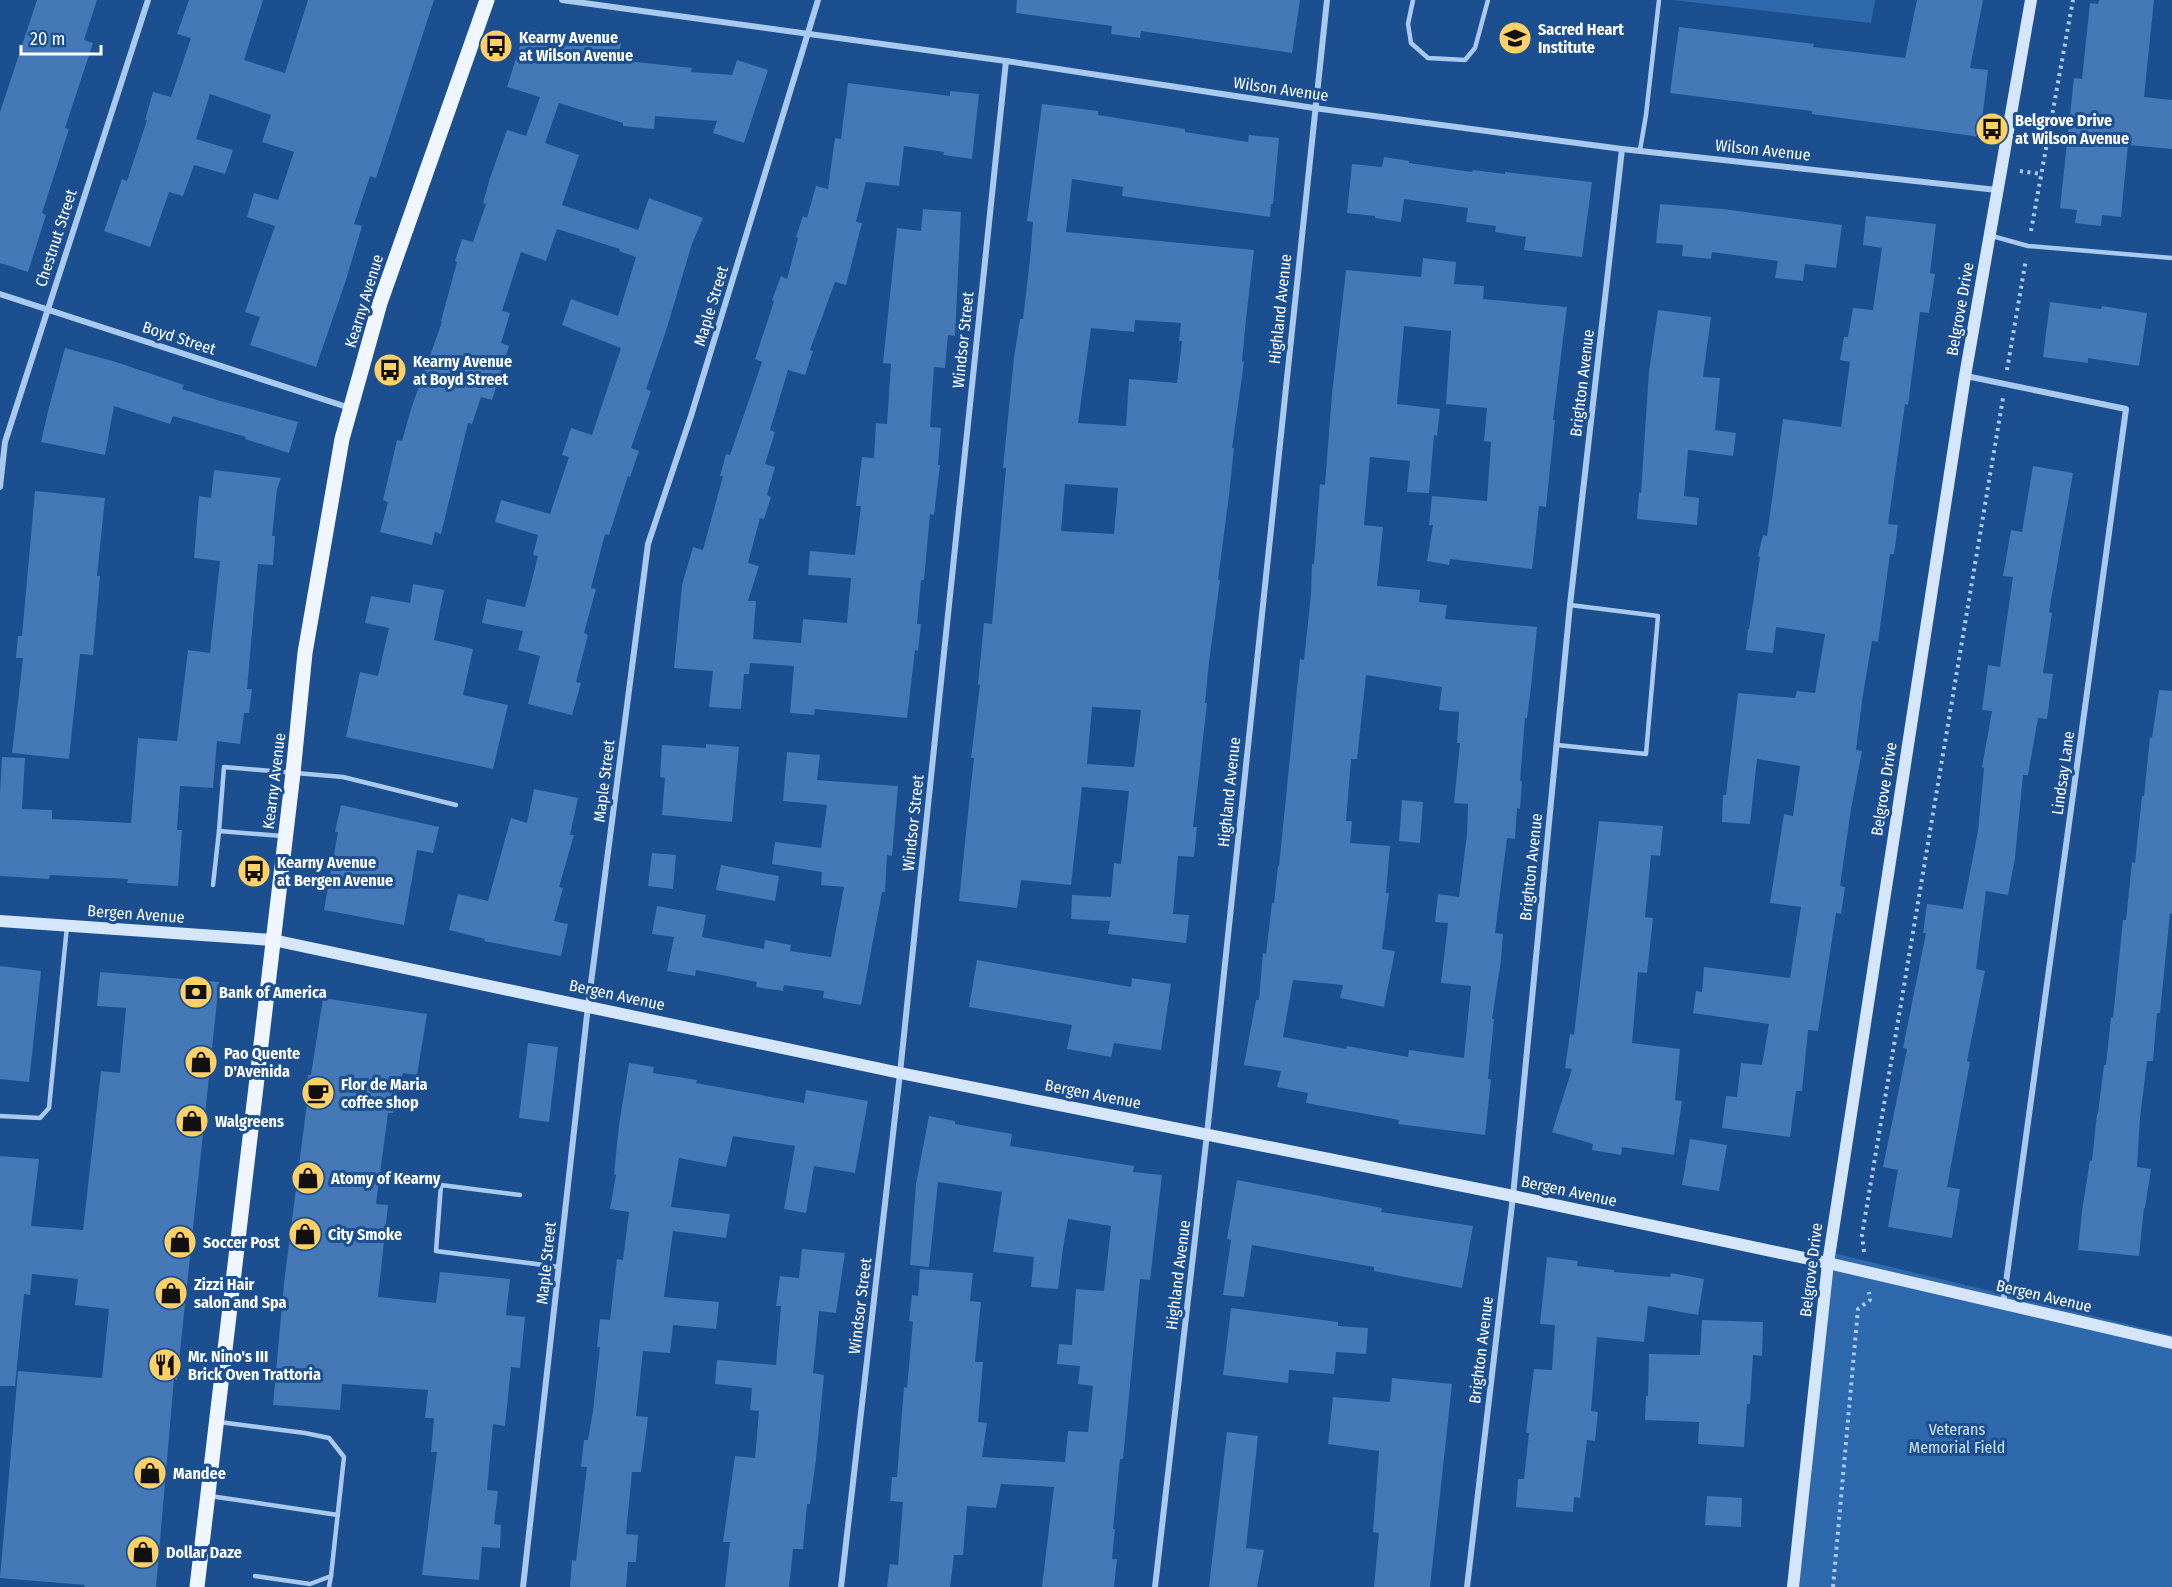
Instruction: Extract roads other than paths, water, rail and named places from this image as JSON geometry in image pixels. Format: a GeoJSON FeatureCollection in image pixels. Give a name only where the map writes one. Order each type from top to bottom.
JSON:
{"type":"FeatureCollection","features":[{"type":"Feature","properties":{"kind":"main road","name":"Kearny Avenue"},"geometry":{"type":"LineString","coordinates":[[197,1587],[293,773],[305,653],[342,440],[380,303],[487,0]]}},
{"type":"Feature","properties":{"kind":"street","name":"Chestnut Street"},"geometry":{"type":"LineString","coordinates":[[0,487],[5,442],[148,0]]}},
{"type":"Feature","properties":{"kind":"street","name":"Wilson Avenue"},"geometry":{"type":"LineString","coordinates":[[562,0],[1314,108],[1623,149],[1998,190]]}},
{"type":"Feature","properties":{"kind":"street","name":"Maple Street"},"geometry":{"type":"LineString","coordinates":[[523,1587],[588,1006],[648,544],[691,416],[818,0]]}},
{"type":"Feature","properties":{"kind":"street","name":"Highland Avenue"},"geometry":{"type":"LineString","coordinates":[[1155,1587],[1208,1134],[1327,0]]}},
{"type":"Feature","properties":{"kind":"street","name":"Belgrove Drive"},"geometry":{"type":"LineString","coordinates":[[1793,1587],[1828,1263],[1965,376],[2031,0]]}},
{"type":"Feature","properties":{"kind":"street","name":"Windsor Street"},"geometry":{"type":"LineString","coordinates":[[841,1587],[900,1072],[1006,62]]}},
{"type":"Feature","properties":{"kind":"street","name":"Brighton Avenue"},"geometry":{"type":"LineString","coordinates":[[1467,1587],[1513,1196],[1570,605],[1623,149]]}},
{"type":"Feature","properties":{"kind":"street","name":"Boyd Street"},"geometry":{"type":"LineString","coordinates":[[0,294],[351,408]]}},
{"type":"Feature","properties":{"kind":"street","name":"Lindsay Lane"},"geometry":{"type":"LineString","coordinates":[[1965,376],[2126,409],[2003,1304]]}},
{"type":"Feature","properties":{"kind":"street","name":"Bergen Avenue"},"geometry":{"type":"LineString","coordinates":[[0,921],[273,940],[900,1072],[1513,1196],[1828,1263],[2172,1343]]}},
{"type":"Feature","properties":{"kind":"lane"},"geometry":{"type":"LineString","coordinates":[[1413,0],[1408,24],[1411,43],[1428,58],[1465,60],[1475,48],[1488,0]]}},
{"type":"Feature","properties":{"kind":"lane"},"geometry":{"type":"LineString","coordinates":[[1640,150],[1659,0]]}},
{"type":"Feature","properties":{"kind":"lane"},"geometry":{"type":"LineString","coordinates":[[1990,235],[2028,246],[2172,258]]}},
{"type":"Feature","properties":{"kind":"lane"},"geometry":{"type":"LineString","coordinates":[[1557,745],[1646,754],[1658,616],[1570,605]]}},
{"type":"Feature","properties":{"kind":"lane"},"geometry":{"type":"LineString","coordinates":[[213,885],[224,766],[343,777],[456,805]]}},
{"type":"Feature","properties":{"kind":"lane"},"geometry":{"type":"LineString","coordinates":[[219,831],[285,836]]}},
{"type":"Feature","properties":{"kind":"lane"},"geometry":{"type":"LineString","coordinates":[[0,1116],[40,1118],[48,1108],[60,1016],[67,926]]}},
{"type":"Feature","properties":{"kind":"lane"},"geometry":{"type":"LineString","coordinates":[[520,1195],[441,1185],[436,1251],[559,1267]]}},
{"type":"Feature","properties":{"kind":"lane"},"geometry":{"type":"LineString","coordinates":[[216,1422],[329,1438],[344,1457],[329,1587]]}},
{"type":"Feature","properties":{"kind":"lane"},"geometry":{"type":"LineString","coordinates":[[208,1495],[338,1515]]}},
{"type":"Feature","properties":{"kind":"lane"},"geometry":{"type":"LineString","coordinates":[[255,1576],[310,1584],[331,1576]]}},
{"type":"Feature","properties":{"kind":"place","name":"Sacred Heart Institute"},"geometry":{"type":"Point","coordinates":[1515,38]}},
{"type":"Feature","properties":{"kind":"place","name":"Kearny Avenue at Wilson Avenue"},"geometry":{"type":"Point","coordinates":[496,46]}},
{"type":"Feature","properties":{"kind":"place","name":"Belgrove Drive at Wilson Avenue"},"geometry":{"type":"Point","coordinates":[1992,129]}},
{"type":"Feature","properties":{"kind":"place","name":"Kearny Avenue at Boyd Street"},"geometry":{"type":"Point","coordinates":[390,370]}},
{"type":"Feature","properties":{"kind":"place","name":"Kearny Avenue at Bergen Avenue"},"geometry":{"type":"Point","coordinates":[254,871]}},
{"type":"Feature","properties":{"kind":"place","name":"Bank of America"},"geometry":{"type":"Point","coordinates":[196,992]}},
{"type":"Feature","properties":{"kind":"place","name":"Pao Quente D'Avenida"},"geometry":{"type":"Point","coordinates":[201,1062]}},
{"type":"Feature","properties":{"kind":"place","name":"Flor de Maria coffee shop"},"geometry":{"type":"Point","coordinates":[318,1093]}},
{"type":"Feature","properties":{"kind":"place","name":"Walgreens"},"geometry":{"type":"Point","coordinates":[192,1121]}},
{"type":"Feature","properties":{"kind":"place","name":"Atomy of Kearny"},"geometry":{"type":"Point","coordinates":[308,1178]}},
{"type":"Feature","properties":{"kind":"place","name":"City Smoke"},"geometry":{"type":"Point","coordinates":[305,1234]}},
{"type":"Feature","properties":{"kind":"place","name":"Soccer Post"},"geometry":{"type":"Point","coordinates":[180,1242]}},
{"type":"Feature","properties":{"kind":"place","name":"Zizzi Hair salon and Spa"},"geometry":{"type":"Point","coordinates":[171,1293]}},
{"type":"Feature","properties":{"kind":"place","name":"Mr. Nino's III Brick Oven Trattoria"},"geometry":{"type":"Point","coordinates":[165,1365]}},
{"type":"Feature","properties":{"kind":"place","name":"Mandee"},"geometry":{"type":"Point","coordinates":[150,1473]}},
{"type":"Feature","properties":{"kind":"place","name":"Dollar Daze"},"geometry":{"type":"Point","coordinates":[143,1552]}},
{"type":"Feature","properties":{"kind":"park label","name":"Veterans Memorial Field"},"geometry":{"type":"Point","coordinates":[1957,1438]}}]}
